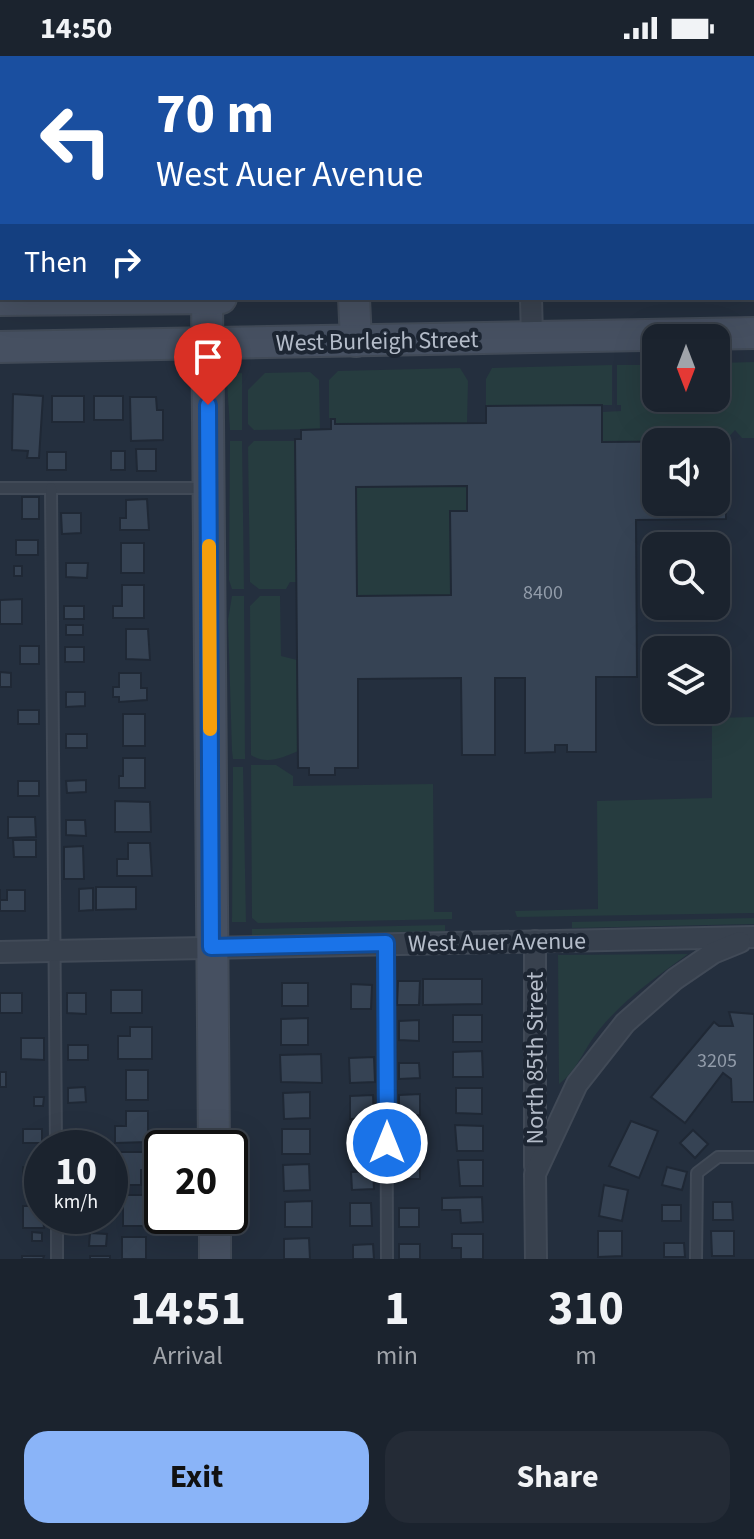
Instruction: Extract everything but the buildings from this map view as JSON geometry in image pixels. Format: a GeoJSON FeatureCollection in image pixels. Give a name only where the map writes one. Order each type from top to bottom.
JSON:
{"type":"FeatureCollection","features":[{"type":"Feature","properties":{"kind":"main road"},"geometry":{"type":"LineString","coordinates":[[207,300],[214,1130]]}},
{"type":"Feature","properties":{"kind":"main road"},"geometry":{"type":"LineString","coordinates":[[354,300],[356,341]]}},
{"type":"Feature","properties":{"kind":"main road","name":"West Burleigh Street"},"geometry":{"type":"LineString","coordinates":[[0,347],[754,333]]}},
{"type":"Feature","properties":{"kind":"main road"},"geometry":{"type":"LineString","coordinates":[[215,1234],[215,1259]]}},
{"type":"Feature","properties":{"kind":"street"},"geometry":{"type":"LineString","coordinates":[[531,300],[532,337]]}},
{"type":"Feature","properties":{"kind":"street","name":"West Auer Avenue"},"geometry":{"type":"LineString","coordinates":[[0,952],[752,937]]}},
{"type":"Feature","properties":{"kind":"street","name":"North 85th Street"},"geometry":{"type":"LineString","coordinates":[[535,1174],[577,1084],[625,1023],[675,979],[713,953],[752,937]]}},
{"type":"Feature","properties":{"kind":"street","name":"North 85th Street"},"geometry":{"type":"LineString","coordinates":[[535,941],[536,1259]]}},
{"type":"Feature","properties":{"kind":"lane"},"geometry":{"type":"LineString","coordinates":[[0,488],[208,488]]}},
{"type":"Feature","properties":{"kind":"lane"},"geometry":{"type":"LineString","coordinates":[[51,488],[56,1130]]}},
{"type":"Feature","properties":{"kind":"lane"},"geometry":{"type":"LineString","coordinates":[[386,943],[387,1259]]}},
{"type":"Feature","properties":{"kind":"lane"},"geometry":{"type":"LineString","coordinates":[[696,1259],[697,1173],[718,1157],[754,1157]]}},
{"type":"Feature","properties":{"kind":"lane"},"geometry":{"type":"LineString","coordinates":[[57,1234],[57,1259]]}},
{"type":"Feature","properties":{"kind":"green space"},"geometry":{"type":"Polygon","coordinates":[[[754,362],[754,438],[742,438],[735,430],[730,436],[730,428],[642,428],[642,442],[602,442],[602,412],[621,411],[621,405],[617,405],[617,365],[642,365],[642,412],[730,412],[730,363],[754,362]]]}},
{"type":"Feature","properties":{"kind":"green space"},"geometry":{"type":"Polygon","coordinates":[[[612,365],[612,405],[486,406],[486,379],[492,368],[612,365]]]}},
{"type":"Feature","properties":{"kind":"green space"},"geometry":{"type":"Polygon","coordinates":[[[460,368],[468,381],[467,423],[335,424],[334,419],[329,418],[329,380],[338,371],[460,368]]]}},
{"type":"Feature","properties":{"kind":"green space"},"geometry":{"type":"Polygon","coordinates":[[[310,372],[319,380],[320,429],[254,430],[248,424],[248,390],[265,373],[310,372]]]}},
{"type":"Feature","properties":{"kind":"green space"},"geometry":{"type":"Polygon","coordinates":[[[242,373],[242,430],[230,430],[228,374],[242,373]]]}},
{"type":"Feature","properties":{"kind":"green space"},"geometry":{"type":"Polygon","coordinates":[[[230,441],[242,441],[244,589],[232,589],[229,580],[230,441]]]}},
{"type":"Feature","properties":{"kind":"green space"},"geometry":{"type":"Polygon","coordinates":[[[254,441],[295,441],[297,582],[290,582],[286,589],[259,589],[250,582],[248,447],[254,441]]]}},
{"type":"Feature","properties":{"kind":"green space"},"geometry":{"type":"Polygon","coordinates":[[[467,486],[467,511],[450,512],[451,595],[357,596],[356,487],[467,486]]]}},
{"type":"Feature","properties":{"kind":"green space"},"geometry":{"type":"Polygon","coordinates":[[[232,596],[244,596],[245,759],[233,759],[232,751],[228,620],[232,596]]]}},
{"type":"Feature","properties":{"kind":"green space"},"geometry":{"type":"Polygon","coordinates":[[[260,596],[280,596],[281,656],[297,660],[298,751],[268,760],[251,755],[250,606],[260,596]]]}},
{"type":"Feature","properties":{"kind":"green space"},"geometry":{"type":"Polygon","coordinates":[[[754,717],[754,913],[517,917],[515,911],[598,909],[597,801],[712,798],[712,724],[730,724],[730,718],[754,717]]]}},
{"type":"Feature","properties":{"kind":"green space"},"geometry":{"type":"Polygon","coordinates":[[[251,765],[276,765],[293,776],[293,786],[433,784],[434,912],[452,912],[452,919],[258,923],[252,918],[251,765]]]}},
{"type":"Feature","properties":{"kind":"green space"},"geometry":{"type":"Polygon","coordinates":[[[233,767],[243,767],[246,922],[232,922],[233,767]]]}},
{"type":"Feature","properties":{"kind":"green space"},"geometry":{"type":"Polygon","coordinates":[[[754,918],[754,924],[572,928],[572,922],[754,918]]]}},
{"type":"Feature","properties":{"kind":"green space"},"geometry":{"type":"Polygon","coordinates":[[[445,925],[445,931],[252,935],[252,929],[445,925]]]}},
{"type":"Feature","properties":{"kind":"green space"},"geometry":{"type":"Polygon","coordinates":[[[688,954],[619,1008],[559,1084],[558,955],[688,954]]]}},
{"type":"Feature","properties":{"kind":"slow traffic"},"geometry":{"type":"LineString","coordinates":[[209,546],[210,729]]}},
{"type":"Feature","properties":{"kind":"route"},"geometry":{"type":"LineString","coordinates":[[208,405],[211,947],[386,943],[387,1143]]}}]}
